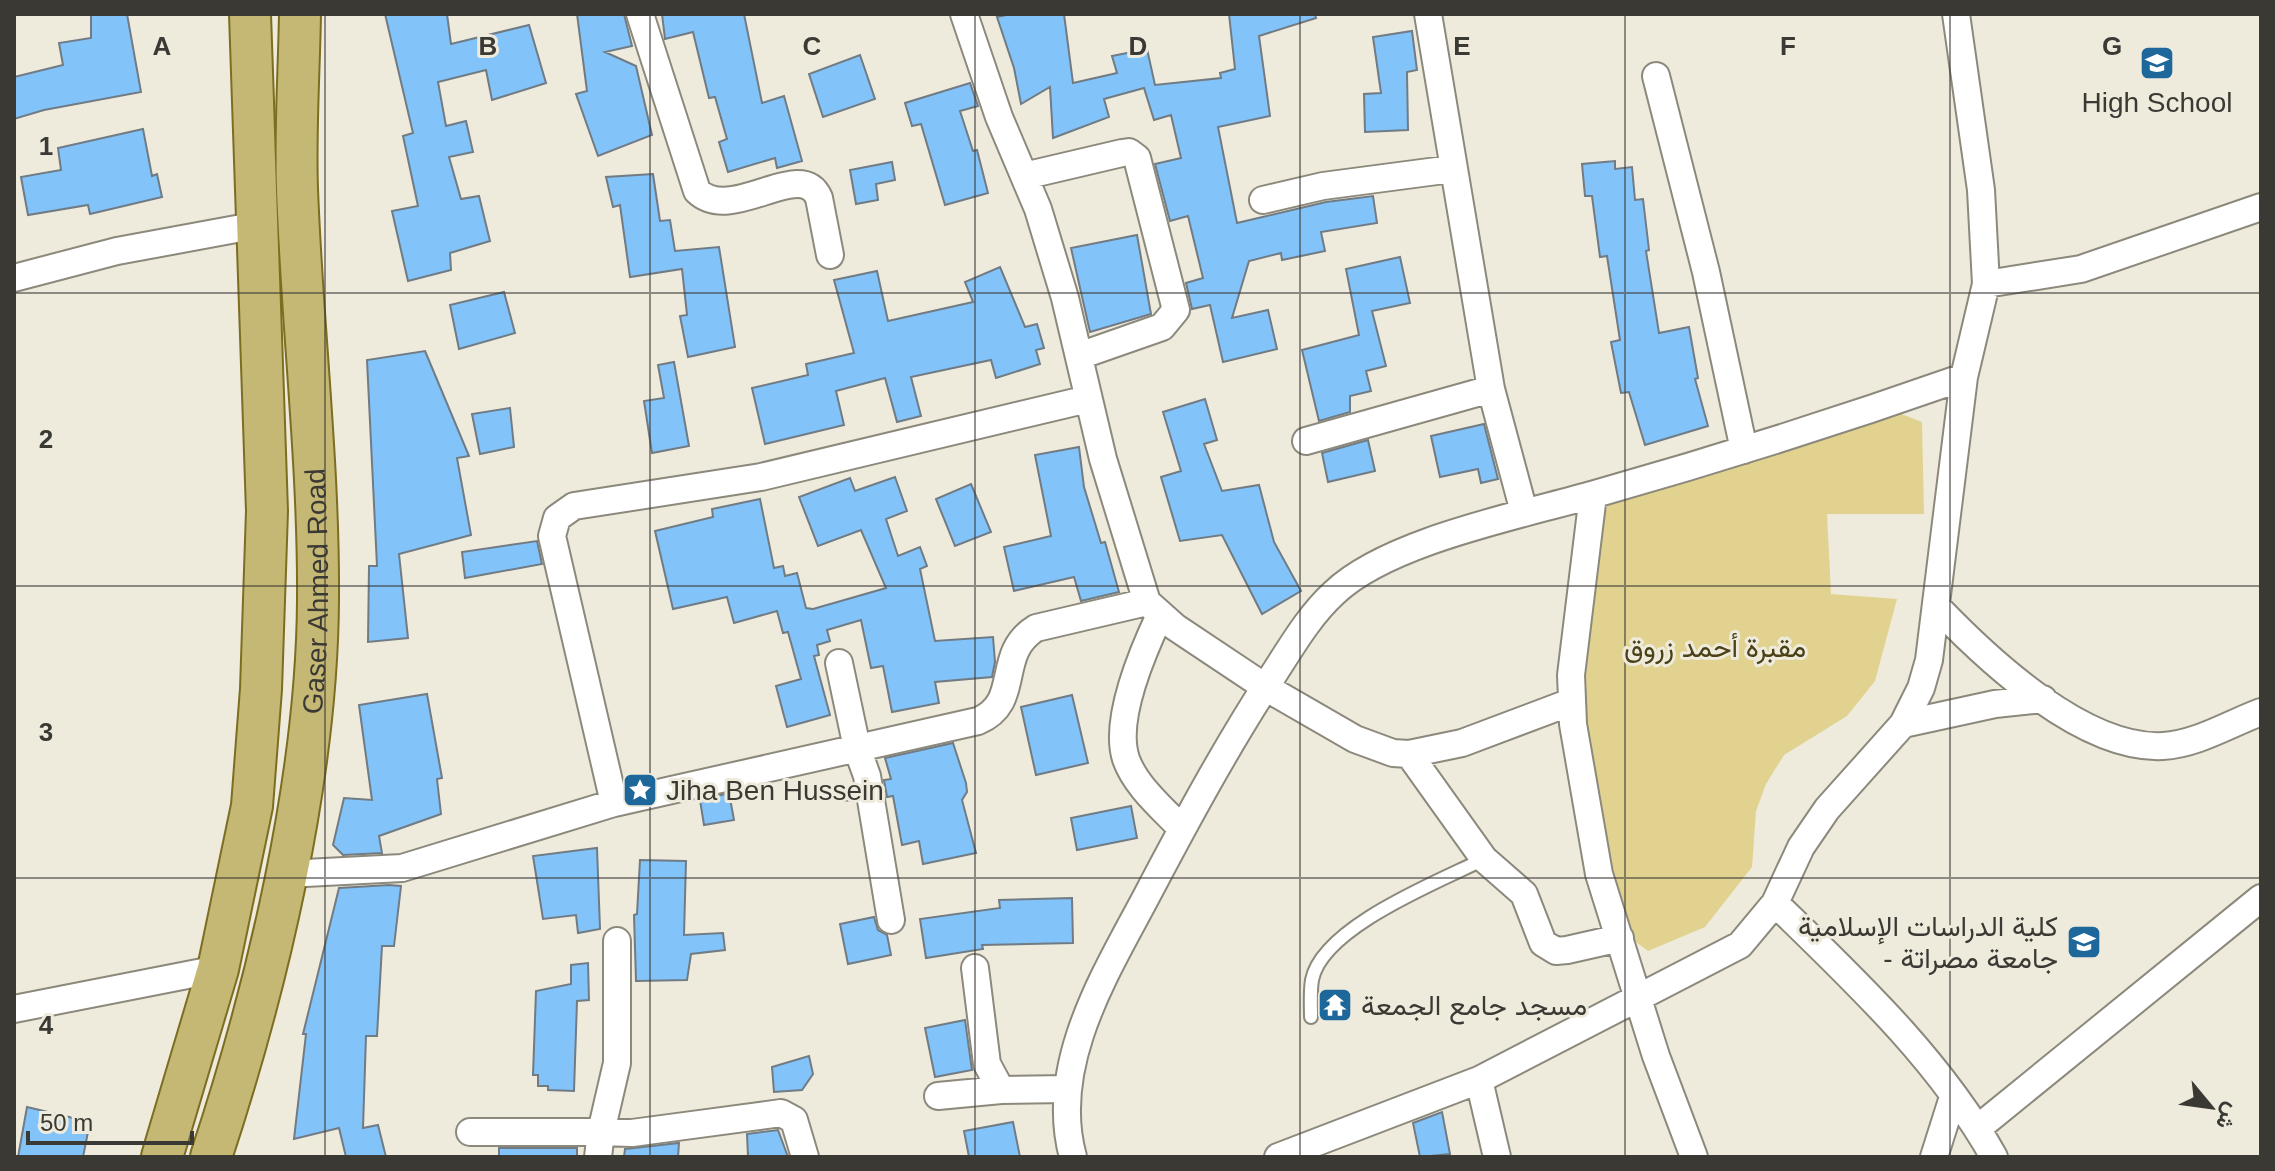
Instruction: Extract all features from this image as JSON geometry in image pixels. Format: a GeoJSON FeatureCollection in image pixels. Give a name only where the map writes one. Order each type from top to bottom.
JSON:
{"type":"FeatureCollection","features":[{"type":"Feature","properties":{"kind":"main road","name":"Gaser Ahmed Road"},"geometry":{"type":"LineString","coordinates":[[162,1157],[218,969],[252,806],[261,689],[267,511],[250,14]]}},
{"type":"Feature","properties":{"kind":"main road","name":"Gaser Ahmed Road"},"geometry":{"type":"LineString","coordinates":[[211,1157],[232,1092],[286,874],[312,714],[318,601],[297,186],[300,14]]}},
{"type":"Feature","properties":{"kind":"street"},"geometry":{"type":"LineString","coordinates":[[640,14],[697,191],[706,199],[721,203],[792,184],[805,184],[815,190],[819,198],[830,255]]}},
{"type":"Feature","properties":{"kind":"street"},"geometry":{"type":"LineString","coordinates":[[964,14],[1061,283],[1088,399],[1153,608],[1126,704],[1125,758],[1144,789],[1180,827]]}},
{"type":"Feature","properties":{"kind":"street"},"geometry":{"type":"LineString","coordinates":[[1428,14],[1491,389],[1524,512]]}},
{"type":"Feature","properties":{"kind":"street"},"geometry":{"type":"LineString","coordinates":[[1278,1157],[1479,1080],[1740,945],[1775,903],[1801,847],[1827,809],[1903,724],[1921,688],[1938,608],[1964,377],[1986,284],[1981,190],[1956,14]]}},
{"type":"Feature","properties":{"kind":"street"},"geometry":{"type":"LineString","coordinates":[[1656,76],[1706,272],[1744,450]]}},
{"type":"Feature","properties":{"kind":"street"},"geometry":{"type":"LineString","coordinates":[[1024,176],[1122,153],[1129,152],[1137,158],[1176,310],[1162,327],[1079,356]]}},
{"type":"Feature","properties":{"kind":"street"},"geometry":{"type":"LineString","coordinates":[[1263,200],[1323,186],[1452,169]]}},
{"type":"Feature","properties":{"kind":"street"},"geometry":{"type":"LineString","coordinates":[[1986,284],[2081,269],[2261,207]]}},
{"type":"Feature","properties":{"kind":"street"},"geometry":{"type":"LineString","coordinates":[[14,278],[117,251],[258,225]]}},
{"type":"Feature","properties":{"kind":"street"},"geometry":{"type":"LineString","coordinates":[[1073,1157],[1069,1141],[1067,1089],[1082,1030],[1094,1003],[1180,827],[1265,687],[1309,621],[1334,593],[1361,572],[1451,536],[1524,512],[1744,450],[1964,377]]}},
{"type":"Feature","properties":{"kind":"street"},"geometry":{"type":"LineString","coordinates":[[1306,441],[1491,389]]}},
{"type":"Feature","properties":{"kind":"street"},"geometry":{"type":"LineString","coordinates":[[614,803],[552,536],[557,518],[574,506],[761,477],[1088,399]]}},
{"type":"Feature","properties":{"kind":"street"},"geometry":{"type":"LineString","coordinates":[[1593,495],[1581,571],[1571,702],[1599,874],[1656,1056],[1694,1157]]}},
{"type":"Feature","properties":{"kind":"street"},"geometry":{"type":"LineString","coordinates":[[286,874],[402,868],[614,803],[994,714],[1005,693],[1013,650],[1025,635],[1036,628],[1153,608],[1265,687],[1378,750],[1409,754],[1462,743],[1571,702]]}},
{"type":"Feature","properties":{"kind":"street"},"geometry":{"type":"LineString","coordinates":[[1938,608],[1968,640],[2043,699],[2108,736],[2133,744],[2163,746],[2193,741],[2261,712]]}},
{"type":"Feature","properties":{"kind":"street"},"geometry":{"type":"LineString","coordinates":[[839,663],[857,748],[867,776],[891,920]]}},
{"type":"Feature","properties":{"kind":"street"},"geometry":{"type":"LineString","coordinates":[[1903,724],[1995,704],[2043,699]]}},
{"type":"Feature","properties":{"kind":"street"},"geometry":{"type":"LineString","coordinates":[[1409,754],[1484,859],[1524,894],[1541,938],[1552,949],[1567,950],[1620,938]]}},
{"type":"Feature","properties":{"kind":"street"},"geometry":{"type":"LineString","coordinates":[[1978,1128],[2261,898]]}},
{"type":"Feature","properties":{"kind":"street"},"geometry":{"type":"LineString","coordinates":[[1775,903],[1884,1010],[1978,1128],[1994,1157]]}},
{"type":"Feature","properties":{"kind":"street"},"geometry":{"type":"LineString","coordinates":[[600,1144],[617,1063],[617,941]]}},
{"type":"Feature","properties":{"kind":"street"},"geometry":{"type":"LineString","coordinates":[[975,968],[987,1064],[1001,1090]]}},
{"type":"Feature","properties":{"kind":"street"},"geometry":{"type":"LineString","coordinates":[[14,1009],[218,969]]}},
{"type":"Feature","properties":{"kind":"street"},"geometry":{"type":"LineString","coordinates":[[1479,1080],[1497,1157]]}},
{"type":"Feature","properties":{"kind":"street"},"geometry":{"type":"LineString","coordinates":[[938,1096],[1001,1090],[1067,1089]]}},
{"type":"Feature","properties":{"kind":"street"},"geometry":{"type":"LineString","coordinates":[[1934,1157],[1953,1097]]}},
{"type":"Feature","properties":{"kind":"street"},"geometry":{"type":"LineString","coordinates":[[470,1132],[600,1144],[632,1133],[781,1113],[794,1120],[805,1157]]}},
{"type":"Feature","properties":{"kind":"lane"},"geometry":{"type":"LineString","coordinates":[[1311,1017],[1312,978],[1330,947],[1355,927],[1484,859]]}},
{"type":"Feature","properties":{"kind":"green space","name":"مقبرة أحمد زروق"},"geometry":{"type":"Polygon","coordinates":[[[1891,410],[1922,422],[1924,514],[1827,514],[1831,594],[1897,599],[1875,681],[1847,716],[1784,755],[1766,784],[1756,811],[1752,867],[1705,927],[1648,951],[1632,939],[1613,901],[1578,679],[1607,504],[1612,497],[1891,410]]]}},
{"type":"Feature","properties":{"kind":"building"},"geometry":{"type":"Polygon","coordinates":[[[91,14],[127,14],[141,92],[44,110],[14,119],[14,77],[63,65],[59,43],[91,38],[91,14]]]}},
{"type":"Feature","properties":{"kind":"building"},"geometry":{"type":"Polygon","coordinates":[[[385,14],[447,14],[451,44],[529,25],[546,83],[492,100],[486,70],[438,82],[446,126],[466,121],[473,152],[449,157],[461,199],[479,196],[490,241],[450,253],[451,270],[408,281],[392,211],[418,206],[403,136],[413,133],[385,14]]]}},
{"type":"Feature","properties":{"kind":"building"},"geometry":{"type":"Polygon","coordinates":[[[577,14],[624,14],[632,46],[605,52],[636,66],[652,135],[598,156],[576,94],[587,91],[577,14]]]}},
{"type":"Feature","properties":{"kind":"building"},"geometry":{"type":"Polygon","coordinates":[[[662,14],[744,14],[762,103],[784,96],[802,161],[777,168],[775,158],[728,172],[719,142],[727,139],[715,97],[709,98],[693,32],[665,39],[662,14]]]}},
{"type":"Feature","properties":{"kind":"building"},"geometry":{"type":"Polygon","coordinates":[[[1064,14],[1073,83],[1117,73],[1112,56],[1147,49],[1155,85],[1221,78],[1220,73],[1235,69],[1229,14],[1315,14],[1316,18],[1259,36],[1270,116],[1218,127],[1237,223],[1326,202],[1373,196],[1377,223],[1321,232],[1325,251],[1282,260],[1281,253],[1249,261],[1232,318],[1268,310],[1277,349],[1223,362],[1210,305],[1192,309],[1186,283],[1203,278],[1188,216],[1170,221],[1155,164],[1181,158],[1171,115],[1154,120],[1144,88],[1104,99],[1109,117],[1053,138],[1050,87],[1021,104],[1014,68],[997,17],[1064,14]]]}},
{"type":"Feature","properties":{"kind":"building"},"geometry":{"type":"Polygon","coordinates":[[[1412,31],[1417,70],[1407,72],[1408,130],[1365,132],[1364,94],[1381,93],[1373,37],[1412,31]]]}},
{"type":"Feature","properties":{"kind":"building"},"geometry":{"type":"Polygon","coordinates":[[[860,55],[875,99],[823,117],[809,74],[860,55]]]}},
{"type":"Feature","properties":{"kind":"building"},"geometry":{"type":"Polygon","coordinates":[[[970,83],[978,106],[960,111],[973,151],[977,150],[988,193],[945,205],[921,124],[912,126],[905,103],[970,83]]]}},
{"type":"Feature","properties":{"kind":"building"},"geometry":{"type":"Polygon","coordinates":[[[143,129],[152,176],[157,174],[162,197],[90,214],[88,205],[28,215],[21,177],[61,170],[58,148],[143,129]]]}},
{"type":"Feature","properties":{"kind":"building"},"geometry":{"type":"Polygon","coordinates":[[[1615,161],[1615,169],[1632,167],[1635,200],[1643,199],[1649,250],[1646,251],[1659,333],[1689,327],[1698,378],[1695,379],[1708,426],[1645,445],[1629,392],[1621,393],[1611,342],[1620,340],[1607,256],[1600,257],[1592,196],[1585,196],[1582,164],[1615,161]]]}},
{"type":"Feature","properties":{"kind":"building"},"geometry":{"type":"Polygon","coordinates":[[[892,162],[895,180],[876,184],[878,200],[856,204],[850,170],[892,162]]]}},
{"type":"Feature","properties":{"kind":"building"},"geometry":{"type":"Polygon","coordinates":[[[653,174],[660,221],[670,220],[675,251],[719,247],[735,347],[688,357],[680,316],[687,315],[682,269],[630,277],[620,205],[613,207],[606,177],[653,174]]]}},
{"type":"Feature","properties":{"kind":"building"},"geometry":{"type":"Polygon","coordinates":[[[1137,235],[1151,314],[1090,332],[1071,248],[1137,235]]]}},
{"type":"Feature","properties":{"kind":"building"},"geometry":{"type":"Polygon","coordinates":[[[1400,257],[1410,303],[1372,311],[1386,366],[1366,371],[1371,391],[1350,396],[1350,412],[1319,421],[1302,350],[1359,335],[1346,269],[1400,257]]]}},
{"type":"Feature","properties":{"kind":"building"},"geometry":{"type":"Polygon","coordinates":[[[1000,267],[1025,327],[1037,324],[1044,348],[1036,350],[1040,364],[996,378],[991,360],[911,377],[921,416],[897,422],[885,378],[836,391],[844,425],[765,444],[752,388],[808,375],[806,364],[854,353],[834,280],[877,271],[888,321],[973,302],[965,282],[1000,267]]]}},
{"type":"Feature","properties":{"kind":"building"},"geometry":{"type":"Polygon","coordinates":[[[504,292],[515,333],[459,349],[450,305],[504,292]]]}},
{"type":"Feature","properties":{"kind":"building"},"geometry":{"type":"Polygon","coordinates":[[[425,351],[469,456],[457,458],[471,535],[399,554],[408,638],[368,642],[369,566],[377,566],[367,360],[425,351]]]}},
{"type":"Feature","properties":{"kind":"building"},"geometry":{"type":"Polygon","coordinates":[[[674,362],[689,446],[652,453],[644,401],[664,398],[658,365],[674,362]]]}},
{"type":"Feature","properties":{"kind":"building"},"geometry":{"type":"Polygon","coordinates":[[[1205,399],[1217,440],[1204,444],[1222,491],[1259,485],[1274,542],[1301,591],[1262,614],[1222,535],[1180,541],[1161,477],[1181,471],[1163,412],[1205,399]]]}},
{"type":"Feature","properties":{"kind":"building"},"geometry":{"type":"Polygon","coordinates":[[[510,408],[514,447],[480,454],[472,414],[510,408]]]}},
{"type":"Feature","properties":{"kind":"building"},"geometry":{"type":"Polygon","coordinates":[[[1484,424],[1498,479],[1481,483],[1478,469],[1440,477],[1431,436],[1484,424]]]}},
{"type":"Feature","properties":{"kind":"building"},"geometry":{"type":"Polygon","coordinates":[[[1368,440],[1375,471],[1328,482],[1322,453],[1368,440]]]}},
{"type":"Feature","properties":{"kind":"building"},"geometry":{"type":"Polygon","coordinates":[[[1079,447],[1084,487],[1101,543],[1105,542],[1119,592],[1081,601],[1074,577],[1014,591],[1004,547],[1051,536],[1035,455],[1079,447]]]}},
{"type":"Feature","properties":{"kind":"building"},"geometry":{"type":"Polygon","coordinates":[[[895,477],[907,511],[886,519],[898,556],[920,547],[927,566],[920,569],[935,641],[993,637],[995,662],[992,677],[935,682],[939,703],[892,712],[883,666],[871,668],[861,620],[827,630],[830,641],[817,645],[819,655],[814,656],[830,715],[787,727],[776,686],[801,679],[788,632],[783,633],[777,611],[734,623],[727,597],[673,609],[655,531],[713,517],[712,509],[760,499],[774,568],[783,566],[785,576],[797,573],[806,608],[813,609],[886,588],[861,530],[818,546],[799,497],[850,478],[855,491],[895,477]]]}},
{"type":"Feature","properties":{"kind":"building"},"geometry":{"type":"Polygon","coordinates":[[[971,484],[991,532],[955,546],[936,499],[971,484]]]}},
{"type":"Feature","properties":{"kind":"building"},"geometry":{"type":"Polygon","coordinates":[[[537,541],[542,564],[465,578],[462,552],[537,541]]]}},
{"type":"Feature","properties":{"kind":"building"},"geometry":{"type":"Polygon","coordinates":[[[427,694],[442,778],[437,779],[441,814],[379,836],[382,853],[343,855],[333,845],[344,798],[372,800],[359,705],[427,694]]]}},
{"type":"Feature","properties":{"kind":"building"},"geometry":{"type":"Polygon","coordinates":[[[1072,695],[1088,763],[1036,775],[1021,707],[1072,695]]]}},
{"type":"Feature","properties":{"kind":"building"},"geometry":{"type":"Polygon","coordinates":[[[953,743],[966,783],[967,792],[962,800],[976,853],[923,864],[919,841],[902,845],[893,796],[887,797],[884,780],[891,779],[885,758],[953,743]]]}},
{"type":"Feature","properties":{"kind":"building"},"geometry":{"type":"Polygon","coordinates":[[[852,786],[855,800],[838,801],[837,789],[852,786]]]}},
{"type":"Feature","properties":{"kind":"building"},"geometry":{"type":"Polygon","coordinates":[[[729,793],[734,820],[704,825],[700,800],[729,793]]]}},
{"type":"Feature","properties":{"kind":"building"},"geometry":{"type":"Polygon","coordinates":[[[1131,806],[1137,838],[1077,850],[1071,818],[1131,806]]]}},
{"type":"Feature","properties":{"kind":"building"},"geometry":{"type":"Polygon","coordinates":[[[597,848],[600,929],[578,933],[576,915],[543,919],[533,856],[597,848]]]}},
{"type":"Feature","properties":{"kind":"building"},"geometry":{"type":"Polygon","coordinates":[[[640,860],[686,861],[684,935],[723,933],[725,950],[691,954],[687,980],[636,981],[634,915],[637,914],[640,860]]]}},
{"type":"Feature","properties":{"kind":"building"},"geometry":{"type":"Polygon","coordinates":[[[401,886],[394,946],[382,946],[377,1036],[366,1036],[363,1128],[378,1125],[386,1157],[346,1157],[339,1128],[294,1139],[306,1034],[303,1034],[339,888],[401,886]]]}},
{"type":"Feature","properties":{"kind":"building"},"geometry":{"type":"Polygon","coordinates":[[[1072,898],[1073,943],[982,945],[983,949],[926,958],[920,919],[1000,908],[999,900],[1072,898]]]}},
{"type":"Feature","properties":{"kind":"building"},"geometry":{"type":"Polygon","coordinates":[[[874,917],[878,930],[887,935],[891,955],[848,964],[840,924],[874,917]]]}},
{"type":"Feature","properties":{"kind":"building"},"geometry":{"type":"Polygon","coordinates":[[[588,963],[589,1000],[577,1001],[574,1091],[548,1090],[548,1086],[538,1086],[538,1075],[533,1075],[536,991],[571,984],[571,965],[588,963]]]}},
{"type":"Feature","properties":{"kind":"building"},"geometry":{"type":"Polygon","coordinates":[[[965,1020],[972,1070],[935,1077],[925,1028],[965,1020]]]}},
{"type":"Feature","properties":{"kind":"building"},"geometry":{"type":"Polygon","coordinates":[[[809,1056],[813,1074],[802,1090],[774,1092],[772,1067],[809,1056]]]}},
{"type":"Feature","properties":{"kind":"building"},"geometry":{"type":"Polygon","coordinates":[[[27,1107],[90,1122],[83,1157],[18,1157],[27,1107]]]}},
{"type":"Feature","properties":{"kind":"building"},"geometry":{"type":"Polygon","coordinates":[[[1442,1112],[1450,1154],[1420,1157],[1413,1123],[1442,1112]]]}},
{"type":"Feature","properties":{"kind":"building"},"geometry":{"type":"Polygon","coordinates":[[[1013,1122],[1020,1157],[969,1157],[964,1131],[1013,1122]]]}},
{"type":"Feature","properties":{"kind":"building"},"geometry":{"type":"Polygon","coordinates":[[[778,1130],[788,1157],[748,1157],[747,1134],[778,1130]]]}},
{"type":"Feature","properties":{"kind":"building"},"geometry":{"type":"Polygon","coordinates":[[[679,1143],[678,1157],[624,1157],[625,1149],[679,1143]]]}},
{"type":"Feature","properties":{"kind":"building"},"geometry":{"type":"Polygon","coordinates":[[[499,1148],[577,1148],[577,1157],[499,1157],[499,1148]]]}},
{"type":"Feature","properties":{"kind":"place","name":"High School"},"geometry":{"type":"Point","coordinates":[2157,63]}},
{"type":"Feature","properties":{"kind":"place","name":"Jiha Ben Hussein"},"geometry":{"type":"Point","coordinates":[640,790]}},
{"type":"Feature","properties":{"kind":"place","name":"كلية الدراسات الإسلامية - جامعة مصراتة"},"geometry":{"type":"Point","coordinates":[2084,942]}},
{"type":"Feature","properties":{"kind":"place","name":"مسجد جامع الجمعة"},"geometry":{"type":"Point","coordinates":[1335,1005]}}]}
